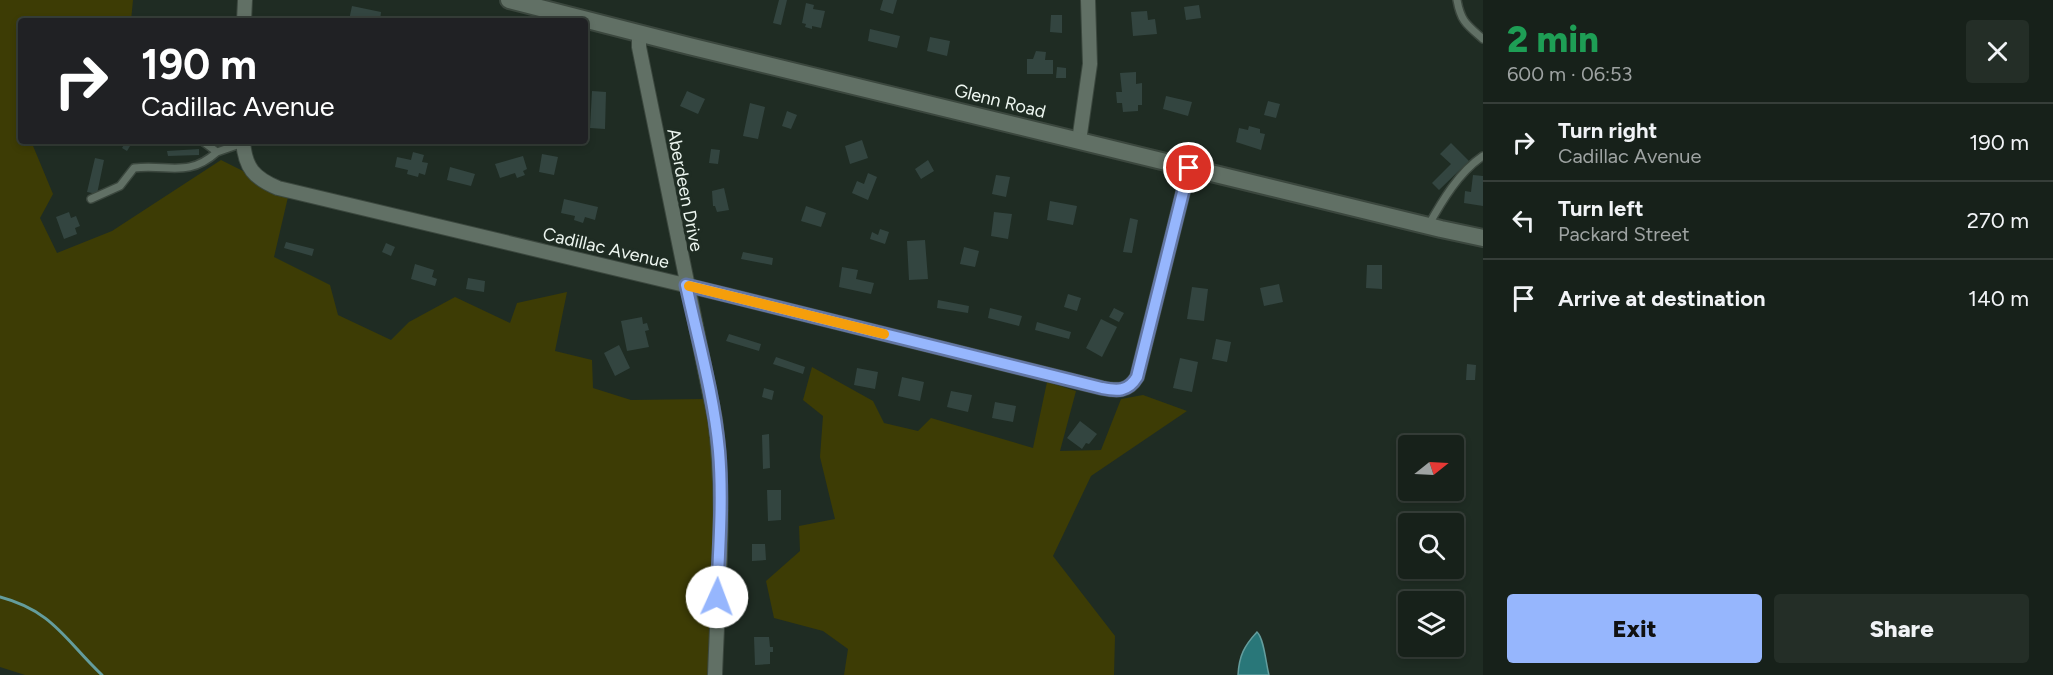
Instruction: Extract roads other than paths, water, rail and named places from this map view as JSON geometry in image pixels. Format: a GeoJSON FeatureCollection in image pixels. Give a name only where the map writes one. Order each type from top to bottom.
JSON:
{"type":"FeatureCollection","features":[{"type":"Feature","properties":{"kind":"street"},"geometry":{"type":"LineString","coordinates":[[244,18],[245,0]]}},
{"type":"Feature","properties":{"kind":"street","name":"Glenn Road"},"geometry":{"type":"LineString","coordinates":[[509,0],[541,4],[587,18]]}},
{"type":"Feature","properties":{"kind":"street"},"geometry":{"type":"LineString","coordinates":[[1079,141],[1090,64],[1088,0]]}},
{"type":"Feature","properties":{"kind":"street","name":"Glenn Road"},"geometry":{"type":"LineString","coordinates":[[588,18],[639,34],[1483,238]]}},
{"type":"Feature","properties":{"kind":"street","name":"Aberdeen Drive"},"geometry":{"type":"LineString","coordinates":[[639,34],[639,46],[715,419],[719,450],[721,512],[715,675]]}},
{"type":"Feature","properties":{"kind":"street","name":"Cadillac Avenue"},"geometry":{"type":"LineString","coordinates":[[243,144],[244,152],[255,176],[278,188],[1120,391],[1132,384],[1140,366],[1189,168]]}},
{"type":"Feature","properties":{"kind":"lane"},"geometry":{"type":"LineString","coordinates":[[1458,0],[1459,14],[1467,26],[1483,39]]}},
{"type":"Feature","properties":{"kind":"lane"},"geometry":{"type":"LineString","coordinates":[[206,144],[217,152]]}},
{"type":"Feature","properties":{"kind":"lane"},"geometry":{"type":"LineString","coordinates":[[91,199],[120,186],[134,168],[195,167],[217,152],[238,144]]}},
{"type":"Feature","properties":{"kind":"lane"},"geometry":{"type":"LineString","coordinates":[[1428,226],[1440,203],[1473,163],[1483,156]]}},
{"type":"Feature","properties":{"kind":"water"},"geometry":{"type":"Polygon","coordinates":[[[1257,632],[1263,645],[1269,675],[1238,675],[1243,652],[1257,632]]]}},
{"type":"Feature","properties":{"kind":"waterway"},"geometry":{"type":"LineString","coordinates":[[0,597],[33,610],[46,619],[102,675]]}}]}
